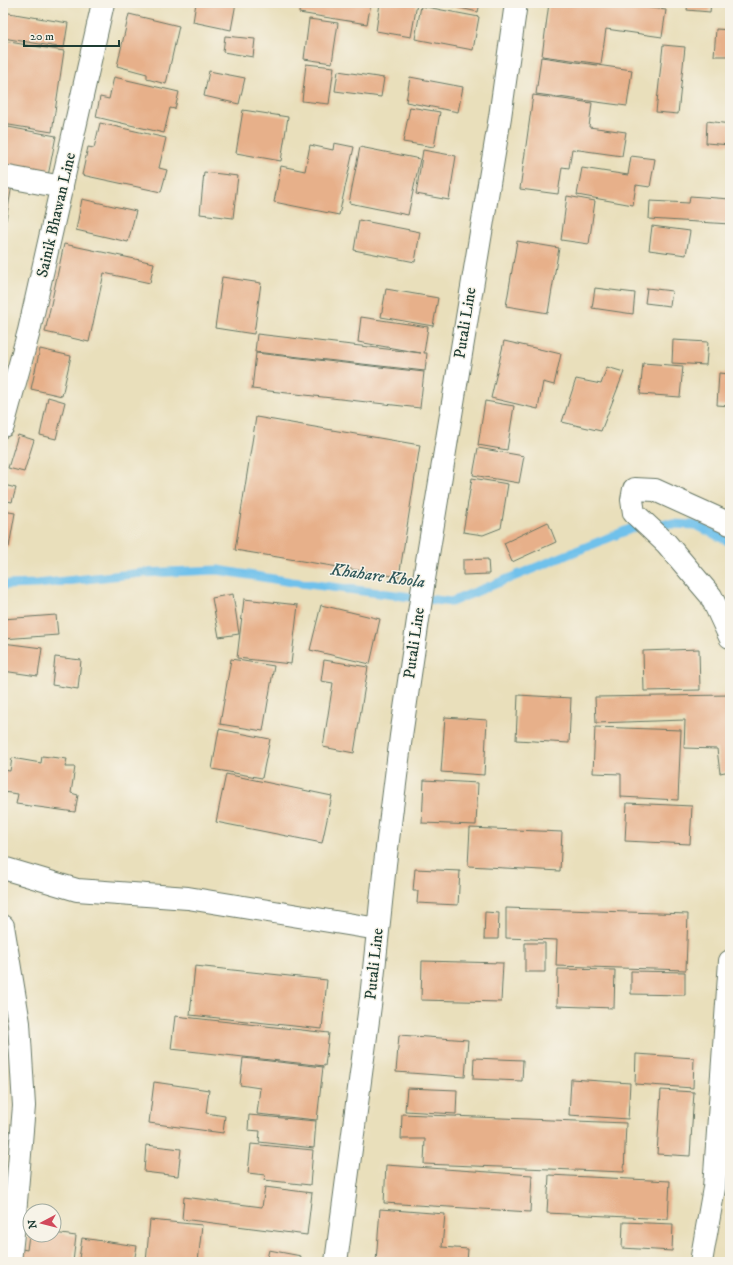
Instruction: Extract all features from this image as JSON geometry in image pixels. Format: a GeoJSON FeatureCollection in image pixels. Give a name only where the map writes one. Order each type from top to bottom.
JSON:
{"type":"FeatureCollection","features":[{"type":"Feature","properties":{"kind":"street","name":"Sainik Bhawan Line"},"geometry":{"type":"LineString","coordinates":[[3,426],[30,331],[103,3]]}},
{"type":"Feature","properties":{"kind":"street","name":"Putali Line"},"geometry":{"type":"LineString","coordinates":[[336,1262],[371,998],[400,744],[424,579],[500,117],[516,3]]}},
{"type":"Feature","properties":{"kind":"street"},"geometry":{"type":"LineString","coordinates":[[3,176],[62,187]]}},
{"type":"Feature","properties":{"kind":"street"},"geometry":{"type":"LineString","coordinates":[[730,524],[655,490],[634,489],[632,500],[634,513],[666,542],[711,596],[730,637]]}},
{"type":"Feature","properties":{"kind":"street"},"geometry":{"type":"LineString","coordinates":[[3,868],[77,890],[188,898],[378,929]]}},
{"type":"Feature","properties":{"kind":"street"},"geometry":{"type":"LineString","coordinates":[[3,926],[19,1023],[24,1106],[10,1262]]}},
{"type":"Feature","properties":{"kind":"street"},"geometry":{"type":"LineString","coordinates":[[701,1262],[714,1188],[730,961]]}},
{"type":"Feature","properties":{"kind":"building"},"geometry":{"type":"Polygon","coordinates":[[[196,3],[236,3],[231,30],[193,22],[196,3]]]}},
{"type":"Feature","properties":{"kind":"building"},"geometry":{"type":"Polygon","coordinates":[[[300,3],[371,3],[367,24],[299,13],[300,3]]]}},
{"type":"Feature","properties":{"kind":"building"},"geometry":{"type":"Polygon","coordinates":[[[380,3],[417,4],[411,37],[376,31],[380,3]]]}},
{"type":"Feature","properties":{"kind":"building"},"geometry":{"type":"Polygon","coordinates":[[[437,3],[480,3],[478,12],[437,3]]]}},
{"type":"Feature","properties":{"kind":"building"},"geometry":{"type":"Polygon","coordinates":[[[549,3],[613,3],[666,10],[662,37],[606,29],[601,64],[542,56],[549,3]]]}},
{"type":"Feature","properties":{"kind":"building"},"geometry":{"type":"Polygon","coordinates":[[[688,3],[711,3],[710,12],[687,10],[688,3]]]}},
{"type":"Feature","properties":{"kind":"building"},"geometry":{"type":"Polygon","coordinates":[[[421,6],[479,17],[473,50],[415,39],[421,6]]]}},
{"type":"Feature","properties":{"kind":"building"},"geometry":{"type":"Polygon","coordinates":[[[3,12],[68,23],[64,48],[3,38],[3,12]]]}},
{"type":"Feature","properties":{"kind":"building"},"geometry":{"type":"Polygon","coordinates":[[[129,14],[179,26],[166,84],[147,79],[147,74],[117,66],[129,14]]]}},
{"type":"Feature","properties":{"kind":"building"},"geometry":{"type":"Polygon","coordinates":[[[309,19],[338,23],[332,63],[304,59],[309,19]]]}},
{"type":"Feature","properties":{"kind":"building"},"geometry":{"type":"Polygon","coordinates":[[[716,29],[730,30],[730,56],[714,56],[716,29]]]}},
{"type":"Feature","properties":{"kind":"building"},"geometry":{"type":"Polygon","coordinates":[[[225,36],[255,39],[253,57],[223,52],[225,36]]]}},
{"type":"Feature","properties":{"kind":"building"},"geometry":{"type":"Polygon","coordinates":[[[3,41],[64,51],[52,132],[3,124],[3,41]]]}},
{"type":"Feature","properties":{"kind":"building"},"geometry":{"type":"Polygon","coordinates":[[[663,45],[685,47],[678,114],[656,112],[663,45]]]}},
{"type":"Feature","properties":{"kind":"building"},"geometry":{"type":"Polygon","coordinates":[[[541,57],[632,70],[627,106],[536,94],[541,57]]]}},
{"type":"Feature","properties":{"kind":"building"},"geometry":{"type":"Polygon","coordinates":[[[306,64],[334,67],[329,104],[302,101],[306,64]]]}},
{"type":"Feature","properties":{"kind":"building"},"geometry":{"type":"Polygon","coordinates":[[[209,71],[245,78],[239,104],[204,96],[209,71]]]}},
{"type":"Feature","properties":{"kind":"building"},"geometry":{"type":"Polygon","coordinates":[[[338,71],[384,78],[381,97],[335,91],[338,71]]]}},
{"type":"Feature","properties":{"kind":"building"},"geometry":{"type":"Polygon","coordinates":[[[114,77],[179,92],[175,109],[170,108],[164,133],[96,117],[100,97],[109,99],[114,77]]]}},
{"type":"Feature","properties":{"kind":"building"},"geometry":{"type":"Polygon","coordinates":[[[410,77],[463,87],[458,112],[406,102],[410,77]]]}},
{"type":"Feature","properties":{"kind":"building"},"geometry":{"type":"Polygon","coordinates":[[[533,95],[592,103],[589,127],[626,132],[622,156],[572,149],[569,168],[562,167],[558,194],[520,189],[533,95]]]}},
{"type":"Feature","properties":{"kind":"building"},"geometry":{"type":"Polygon","coordinates":[[[410,107],[440,112],[434,147],[403,142],[410,107]]]}},
{"type":"Feature","properties":{"kind":"building"},"geometry":{"type":"Polygon","coordinates":[[[243,110],[288,117],[281,161],[236,153],[243,110]]]}},
{"type":"Feature","properties":{"kind":"building"},"geometry":{"type":"Polygon","coordinates":[[[707,121],[730,124],[730,145],[706,143],[707,121]]]}},
{"type":"Feature","properties":{"kind":"building"},"geometry":{"type":"Polygon","coordinates":[[[100,123],[166,138],[159,168],[167,170],[161,192],[82,175],[88,147],[94,148],[100,123]]]}},
{"type":"Feature","properties":{"kind":"building"},"geometry":{"type":"Polygon","coordinates":[[[3,126],[56,136],[48,176],[3,168],[3,126]]]}},
{"type":"Feature","properties":{"kind":"building"},"geometry":{"type":"Polygon","coordinates":[[[334,143],[354,147],[339,215],[274,202],[281,166],[305,171],[310,145],[333,150],[334,143]]]}},
{"type":"Feature","properties":{"kind":"building"},"geometry":{"type":"Polygon","coordinates":[[[360,147],[420,159],[408,215],[349,203],[360,147]]]}},
{"type":"Feature","properties":{"kind":"building"},"geometry":{"type":"Polygon","coordinates":[[[423,150],[456,156],[449,200],[416,194],[423,150]]]}},
{"type":"Feature","properties":{"kind":"building"},"geometry":{"type":"Polygon","coordinates":[[[631,156],[655,159],[650,187],[636,185],[633,205],[577,195],[582,168],[628,175],[631,156]]]}},
{"type":"Feature","properties":{"kind":"building"},"geometry":{"type":"Polygon","coordinates":[[[204,172],[238,176],[233,218],[200,214],[204,172]]]}},
{"type":"Feature","properties":{"kind":"building"},"geometry":{"type":"Polygon","coordinates":[[[3,183],[12,185],[6,220],[3,220],[3,183]]]}},
{"type":"Feature","properties":{"kind":"building"},"geometry":{"type":"Polygon","coordinates":[[[567,196],[595,201],[589,244],[561,240],[567,196]]]}},
{"type":"Feature","properties":{"kind":"building"},"geometry":{"type":"Polygon","coordinates":[[[690,196],[730,199],[730,224],[649,219],[650,201],[689,203],[690,196]]]}},
{"type":"Feature","properties":{"kind":"building"},"geometry":{"type":"Polygon","coordinates":[[[82,199],[136,211],[128,242],[76,230],[82,199]]]}},
{"type":"Feature","properties":{"kind":"building"},"geometry":{"type":"Polygon","coordinates":[[[359,220],[420,232],[415,262],[354,250],[359,220]]]}},
{"type":"Feature","properties":{"kind":"building"},"geometry":{"type":"Polygon","coordinates":[[[652,226],[690,231],[686,255],[649,250],[652,226]]]}},
{"type":"Feature","properties":{"kind":"building"},"geometry":{"type":"Polygon","coordinates":[[[517,241],[559,248],[548,313],[506,306],[517,241]]]}},
{"type":"Feature","properties":{"kind":"building"},"geometry":{"type":"Polygon","coordinates":[[[64,244],[154,263],[150,283],[104,273],[89,342],[45,332],[64,244]]]}},
{"type":"Feature","properties":{"kind":"building"},"geometry":{"type":"Polygon","coordinates":[[[222,277],[261,283],[254,334],[215,328],[222,277]]]}},
{"type":"Feature","properties":{"kind":"building"},"geometry":{"type":"Polygon","coordinates":[[[595,288],[635,293],[633,314],[592,308],[595,288]]]}},
{"type":"Feature","properties":{"kind":"building"},"geometry":{"type":"Polygon","coordinates":[[[647,288],[672,291],[670,306],[645,303],[647,288]]]}},
{"type":"Feature","properties":{"kind":"building"},"geometry":{"type":"Polygon","coordinates":[[[386,289],[438,298],[433,326],[381,317],[386,289]]]}},
{"type":"Feature","properties":{"kind":"building"},"geometry":{"type":"Polygon","coordinates":[[[361,317],[428,327],[424,353],[427,353],[425,371],[255,352],[257,334],[421,353],[358,342],[361,317]]]}},
{"type":"Feature","properties":{"kind":"building"},"geometry":{"type":"Polygon","coordinates":[[[673,340],[708,342],[706,365],[672,363],[673,340]]]}},
{"type":"Feature","properties":{"kind":"building"},"geometry":{"type":"Polygon","coordinates":[[[504,341],[561,354],[554,385],[543,382],[538,409],[491,398],[504,341]]]}},
{"type":"Feature","properties":{"kind":"building"},"geometry":{"type":"Polygon","coordinates":[[[40,349],[71,356],[62,396],[31,389],[40,349]]]}},
{"type":"Feature","properties":{"kind":"building"},"geometry":{"type":"Polygon","coordinates":[[[256,353],[424,372],[420,408],[252,389],[256,353]]]}},
{"type":"Feature","properties":{"kind":"building"},"geometry":{"type":"Polygon","coordinates":[[[643,363],[683,366],[680,397],[640,394],[643,363]]]}},
{"type":"Feature","properties":{"kind":"building"},"geometry":{"type":"Polygon","coordinates":[[[607,367],[624,372],[601,431],[562,422],[576,379],[601,384],[607,367]]]}},
{"type":"Feature","properties":{"kind":"building"},"geometry":{"type":"Polygon","coordinates":[[[719,373],[730,374],[730,406],[717,405],[719,373]]]}},
{"type":"Feature","properties":{"kind":"building"},"geometry":{"type":"Polygon","coordinates":[[[48,397],[65,402],[56,439],[40,435],[48,397]]]}},
{"type":"Feature","properties":{"kind":"building"},"geometry":{"type":"Polygon","coordinates":[[[485,401],[514,406],[507,450],[478,445],[485,401]]]}},
{"type":"Feature","properties":{"kind":"building"},"geometry":{"type":"Polygon","coordinates":[[[256,417],[420,445],[399,577],[235,550],[256,417]]]}},
{"type":"Feature","properties":{"kind":"building"},"geometry":{"type":"Polygon","coordinates":[[[18,435],[34,440],[24,472],[8,468],[18,435]]]}},
{"type":"Feature","properties":{"kind":"building"},"geometry":{"type":"Polygon","coordinates":[[[478,448],[524,456],[519,483],[473,475],[478,448]]]}},
{"type":"Feature","properties":{"kind":"building"},"geometry":{"type":"Polygon","coordinates":[[[472,478],[508,484],[501,528],[483,535],[463,532],[472,478]]]}},
{"type":"Feature","properties":{"kind":"building"},"geometry":{"type":"Polygon","coordinates":[[[4,485],[16,488],[12,502],[3,500],[4,485]]]}},
{"type":"Feature","properties":{"kind":"building"},"geometry":{"type":"Polygon","coordinates":[[[3,511],[15,513],[9,547],[3,546],[3,511]]]}},
{"type":"Feature","properties":{"kind":"building"},"geometry":{"type":"Polygon","coordinates":[[[548,522],[556,542],[512,562],[504,543],[548,522]]]}},
{"type":"Feature","properties":{"kind":"building"},"geometry":{"type":"Polygon","coordinates":[[[488,559],[489,574],[463,575],[463,560],[488,559]]]}},
{"type":"Feature","properties":{"kind":"building"},"geometry":{"type":"Polygon","coordinates":[[[233,594],[239,634],[219,637],[212,598],[233,594]]]}},
{"type":"Feature","properties":{"kind":"building"},"geometry":{"type":"Polygon","coordinates":[[[244,599],[298,605],[291,664],[237,658],[244,599]]]}},
{"type":"Feature","properties":{"kind":"building"},"geometry":{"type":"Polygon","coordinates":[[[321,605],[380,619],[370,664],[310,650],[321,605]]]}},
{"type":"Feature","properties":{"kind":"building"},"geometry":{"type":"Polygon","coordinates":[[[56,615],[58,635],[3,639],[3,619],[56,615]]]}},
{"type":"Feature","properties":{"kind":"building"},"geometry":{"type":"Polygon","coordinates":[[[3,643],[42,648],[38,676],[3,671],[3,643]]]}},
{"type":"Feature","properties":{"kind":"building"},"geometry":{"type":"Polygon","coordinates":[[[699,649],[700,690],[644,691],[643,651],[699,649]]]}},
{"type":"Feature","properties":{"kind":"building"},"geometry":{"type":"Polygon","coordinates":[[[55,657],[81,660],[78,689],[52,685],[55,657]]]}},
{"type":"Feature","properties":{"kind":"building"},"geometry":{"type":"Polygon","coordinates":[[[231,659],[274,666],[263,731],[220,724],[231,659]]]}},
{"type":"Feature","properties":{"kind":"building"},"geometry":{"type":"Polygon","coordinates":[[[324,660],[368,667],[354,753],[323,747],[333,683],[321,681],[324,660]]]}},
{"type":"Feature","properties":{"kind":"building"},"geometry":{"type":"Polygon","coordinates":[[[518,695],[571,698],[569,743],[516,740],[518,695]]]}},
{"type":"Feature","properties":{"kind":"building"},"geometry":{"type":"Polygon","coordinates":[[[730,695],[730,771],[720,773],[717,749],[684,748],[685,720],[596,723],[595,697],[730,695]]]}},
{"type":"Feature","properties":{"kind":"building"},"geometry":{"type":"Polygon","coordinates":[[[445,717],[487,720],[484,775],[441,772],[445,717]]]}},
{"type":"Feature","properties":{"kind":"building"},"geometry":{"type":"Polygon","coordinates":[[[595,727],[681,730],[678,800],[621,797],[621,774],[593,773],[595,727]]]}},
{"type":"Feature","properties":{"kind":"building"},"geometry":{"type":"Polygon","coordinates":[[[219,729],[270,739],[262,778],[212,769],[219,729]]]}},
{"type":"Feature","properties":{"kind":"building"},"geometry":{"type":"Polygon","coordinates":[[[42,756],[67,759],[65,767],[75,767],[71,793],[78,795],[75,812],[16,804],[18,794],[3,792],[3,770],[10,771],[12,758],[41,763],[42,756]]]}},
{"type":"Feature","properties":{"kind":"building"},"geometry":{"type":"Polygon","coordinates":[[[226,774],[332,796],[322,843],[216,822],[226,774]]]}},
{"type":"Feature","properties":{"kind":"building"},"geometry":{"type":"Polygon","coordinates":[[[424,780],[478,783],[476,825],[422,823],[424,780]]]}},
{"type":"Feature","properties":{"kind":"building"},"geometry":{"type":"Polygon","coordinates":[[[627,803],[692,806],[690,844],[625,841],[627,803]]]}},
{"type":"Feature","properties":{"kind":"building"},"geometry":{"type":"Polygon","coordinates":[[[470,828],[562,832],[560,871],[468,866],[470,828]]]}},
{"type":"Feature","properties":{"kind":"building"},"geometry":{"type":"Polygon","coordinates":[[[415,869],[460,871],[458,905],[417,903],[418,891],[413,891],[415,869]]]}},
{"type":"Feature","properties":{"kind":"building"},"geometry":{"type":"Polygon","coordinates":[[[506,908],[688,914],[686,970],[556,966],[557,940],[506,938],[506,908]]]}},
{"type":"Feature","properties":{"kind":"building"},"geometry":{"type":"Polygon","coordinates":[[[485,912],[499,913],[498,939],[484,939],[485,912]]]}},
{"type":"Feature","properties":{"kind":"building"},"geometry":{"type":"Polygon","coordinates":[[[525,943],[545,943],[545,972],[525,972],[525,943]]]}},
{"type":"Feature","properties":{"kind":"building"},"geometry":{"type":"Polygon","coordinates":[[[422,961],[503,963],[501,1002],[421,1000],[422,961]]]}},
{"type":"Feature","properties":{"kind":"building"},"geometry":{"type":"Polygon","coordinates":[[[195,966],[327,980],[322,1029],[190,1015],[195,966]]]}},
{"type":"Feature","properties":{"kind":"building"},"geometry":{"type":"Polygon","coordinates":[[[558,969],[615,970],[614,1008],[557,1006],[558,969]]]}},
{"type":"Feature","properties":{"kind":"building"},"geometry":{"type":"Polygon","coordinates":[[[631,971],[685,972],[685,995],[631,994],[631,971]]]}},
{"type":"Feature","properties":{"kind":"building"},"geometry":{"type":"Polygon","coordinates":[[[175,1016],[329,1033],[325,1066],[171,1049],[175,1016]]]}},
{"type":"Feature","properties":{"kind":"building"},"geometry":{"type":"Polygon","coordinates":[[[399,1035],[468,1040],[465,1077],[396,1072],[399,1035]]]}},
{"type":"Feature","properties":{"kind":"building"},"geometry":{"type":"Polygon","coordinates":[[[636,1054],[694,1058],[693,1088],[635,1084],[636,1054]]]}},
{"type":"Feature","properties":{"kind":"building"},"geometry":{"type":"Polygon","coordinates":[[[243,1058],[323,1067],[317,1120],[257,1114],[260,1088],[240,1085],[243,1058]]]}},
{"type":"Feature","properties":{"kind":"building"},"geometry":{"type":"Polygon","coordinates":[[[474,1058],[523,1060],[522,1081],[473,1079],[474,1058]]]}},
{"type":"Feature","properties":{"kind":"building"},"geometry":{"type":"Polygon","coordinates":[[[571,1079],[630,1083],[628,1119],[569,1115],[571,1079]]]}},
{"type":"Feature","properties":{"kind":"building"},"geometry":{"type":"Polygon","coordinates":[[[154,1082],[209,1090],[206,1113],[225,1116],[223,1133],[149,1123],[154,1082]]]}},
{"type":"Feature","properties":{"kind":"building"},"geometry":{"type":"Polygon","coordinates":[[[407,1088],[457,1090],[456,1114],[405,1111],[407,1088]]]}},
{"type":"Feature","properties":{"kind":"building"},"geometry":{"type":"Polygon","coordinates":[[[661,1090],[694,1092],[690,1156],[657,1154],[661,1090]]]}},
{"type":"Feature","properties":{"kind":"building"},"geometry":{"type":"Polygon","coordinates":[[[402,1114],[626,1123],[624,1172],[424,1164],[425,1139],[401,1139],[402,1114]]]}},
{"type":"Feature","properties":{"kind":"building"},"geometry":{"type":"Polygon","coordinates":[[[249,1115],[316,1121],[314,1148],[259,1142],[260,1131],[248,1130],[249,1115]]]}},
{"type":"Feature","properties":{"kind":"building"},"geometry":{"type":"Polygon","coordinates":[[[251,1144],[313,1150],[310,1185],[264,1180],[265,1175],[248,1173],[251,1144]]]}},
{"type":"Feature","properties":{"kind":"building"},"geometry":{"type":"Polygon","coordinates":[[[146,1145],[181,1149],[178,1176],[144,1172],[146,1145]]]}},
{"type":"Feature","properties":{"kind":"building"},"geometry":{"type":"Polygon","coordinates":[[[386,1165],[532,1175],[530,1212],[384,1203],[386,1165]]]}},
{"type":"Feature","properties":{"kind":"building"},"geometry":{"type":"Polygon","coordinates":[[[549,1175],[670,1181],[668,1219],[547,1213],[549,1175]]]}},
{"type":"Feature","properties":{"kind":"building"},"geometry":{"type":"Polygon","coordinates":[[[265,1187],[312,1193],[307,1235],[182,1219],[184,1197],[262,1207],[265,1187]]]}},
{"type":"Feature","properties":{"kind":"building"},"geometry":{"type":"Polygon","coordinates":[[[380,1209],[445,1214],[442,1247],[468,1249],[467,1262],[376,1262],[380,1209]]]}},
{"type":"Feature","properties":{"kind":"building"},"geometry":{"type":"Polygon","coordinates":[[[150,1220],[202,1225],[198,1262],[146,1262],[150,1220]]]}},
{"type":"Feature","properties":{"kind":"building"},"geometry":{"type":"Polygon","coordinates":[[[623,1222],[673,1224],[672,1251],[622,1248],[623,1222]]]}},
{"type":"Feature","properties":{"kind":"building"},"geometry":{"type":"Polygon","coordinates":[[[62,1234],[76,1236],[73,1262],[20,1262],[22,1249],[27,1250],[28,1243],[62,1243],[62,1234]]]}},
{"type":"Feature","properties":{"kind":"building"},"geometry":{"type":"Polygon","coordinates":[[[82,1238],[137,1246],[134,1262],[97,1262],[79,1259],[82,1238]]]}},
{"type":"Feature","properties":{"kind":"building"},"geometry":{"type":"Polygon","coordinates":[[[269,1250],[301,1256],[300,1262],[266,1262],[269,1250]]]}},
{"type":"Feature","properties":{"kind":"waterway","name":"Khahare Khola"},"geometry":{"type":"LineString","coordinates":[[3,585],[37,584],[142,573],[218,570],[292,582],[451,602],[645,523],[696,525],[730,542]]}}]}
